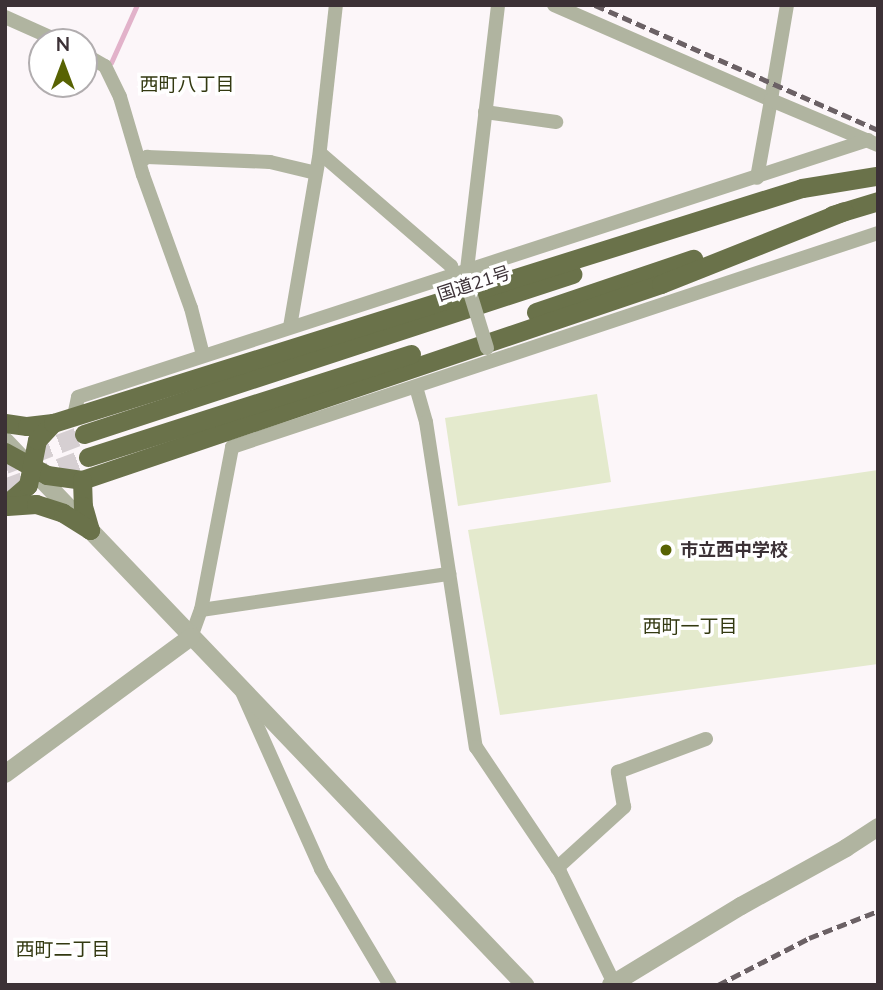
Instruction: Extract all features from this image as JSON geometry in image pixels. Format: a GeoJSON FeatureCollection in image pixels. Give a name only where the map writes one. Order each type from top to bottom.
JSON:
{"type":"FeatureCollection","features":[{"type":"Feature","properties":{"kind":"highway"},"geometry":{"type":"LineString","coordinates":[[5,423],[27,426],[52,423],[802,188],[876,176]]}},
{"type":"Feature","properties":{"kind":"highway","name":"国道21号"},"geometry":{"type":"LineString","coordinates":[[84,434],[876,176]]}},
{"type":"Feature","properties":{"kind":"highway"},"geometry":{"type":"LineString","coordinates":[[88,457],[878,201]]}},
{"type":"Feature","properties":{"kind":"highway"},"geometry":{"type":"LineString","coordinates":[[5,452],[32,469],[82,480],[661,284],[844,211]]}},
{"type":"Feature","properties":{"kind":"highway"},"geometry":{"type":"LineString","coordinates":[[5,506],[29,485],[37,440],[52,423]]}},
{"type":"Feature","properties":{"kind":"highway"},"geometry":{"type":"LineString","coordinates":[[82,480],[83,506],[90,530]]}},
{"type":"Feature","properties":{"kind":"highway"},"geometry":{"type":"LineString","coordinates":[[5,506],[36,504],[63,513],[90,530]]}},
{"type":"Feature","properties":{"kind":"street"},"geometry":{"type":"LineString","coordinates":[[289,327],[320,153],[336,5]]}},
{"type":"Feature","properties":{"kind":"street"},"geometry":{"type":"LineString","coordinates":[[489,355],[462,276],[498,5]]}},
{"type":"Feature","properties":{"kind":"street"},"geometry":{"type":"LineString","coordinates":[[554,5],[873,143]]}},
{"type":"Feature","properties":{"kind":"street"},"geometry":{"type":"LineString","coordinates":[[757,178],[788,5]]}},
{"type":"Feature","properties":{"kind":"street"},"geometry":{"type":"LineString","coordinates":[[5,17],[30,28]]}},
{"type":"Feature","properties":{"kind":"street"},"geometry":{"type":"LineString","coordinates":[[98,62],[105,66],[120,97],[191,307],[204,355]]}},
{"type":"Feature","properties":{"kind":"street"},"geometry":{"type":"LineString","coordinates":[[485,112],[556,122]]}},
{"type":"Feature","properties":{"kind":"street"},"geometry":{"type":"LineString","coordinates":[[74,416],[78,397],[289,327],[462,276],[757,178],[873,143]]}},
{"type":"Feature","properties":{"kind":"street"},"geometry":{"type":"LineString","coordinates":[[320,153],[462,276]]}},
{"type":"Feature","properties":{"kind":"street"},"geometry":{"type":"LineString","coordinates":[[140,162],[147,157],[270,162],[316,173]]}},
{"type":"Feature","properties":{"kind":"street"},"geometry":{"type":"LineString","coordinates":[[5,774],[191,637],[201,610],[232,447],[416,387],[489,355],[878,233]]}},
{"type":"Feature","properties":{"kind":"street"},"geometry":{"type":"LineString","coordinates":[[416,387],[426,422],[476,747],[557,868],[613,984],[878,827]]}},
{"type":"Feature","properties":{"kind":"street"},"geometry":{"type":"LineString","coordinates":[[5,441],[525,985]]}},
{"type":"Feature","properties":{"kind":"street"},"geometry":{"type":"LineString","coordinates":[[201,610],[449,575]]}},
{"type":"Feature","properties":{"kind":"street"},"geometry":{"type":"LineString","coordinates":[[237,681],[321,869],[390,985]]}},
{"type":"Feature","properties":{"kind":"street"},"geometry":{"type":"LineString","coordinates":[[557,868],[624,807],[618,772],[706,739]]}},
{"type":"Feature","properties":{"kind":"green space"},"geometry":{"type":"Polygon","coordinates":[[[597,394],[611,482],[458,506],[445,418],[597,394]]]}},
{"type":"Feature","properties":{"kind":"green space"},"geometry":{"type":"Polygon","coordinates":[[[878,470],[878,664],[500,715],[468,530],[878,470]]]}},
{"type":"Feature","properties":{"kind":"waterway"},"geometry":{"type":"LineString","coordinates":[[111,63],[137,5]]}},
{"type":"Feature","properties":{"kind":"tunnel"},"geometry":{"type":"LineString","coordinates":[[5,464],[84,434]]}},
{"type":"Feature","properties":{"kind":"tunnel"},"geometry":{"type":"LineString","coordinates":[[5,488],[88,457]]}},
{"type":"Feature","properties":{"kind":"railway"},"geometry":{"type":"LineString","coordinates":[[595,5],[878,130]]}},
{"type":"Feature","properties":{"kind":"railway"},"geometry":{"type":"LineString","coordinates":[[718,985],[809,938],[878,911]]}},
{"type":"Feature","properties":{"kind":"place","name":"市立西中学校"},"geometry":{"type":"Point","coordinates":[666,550]}},
{"type":"Feature","properties":{"kind":"district","name":"西町八丁目"},"geometry":{"type":"Point","coordinates":[187,85]}},
{"type":"Feature","properties":{"kind":"district","name":"西町一丁目"},"geometry":{"type":"Point","coordinates":[690,627]}},
{"type":"Feature","properties":{"kind":"district","name":"西町二丁目"},"geometry":{"type":"Point","coordinates":[63,950]}}]}
